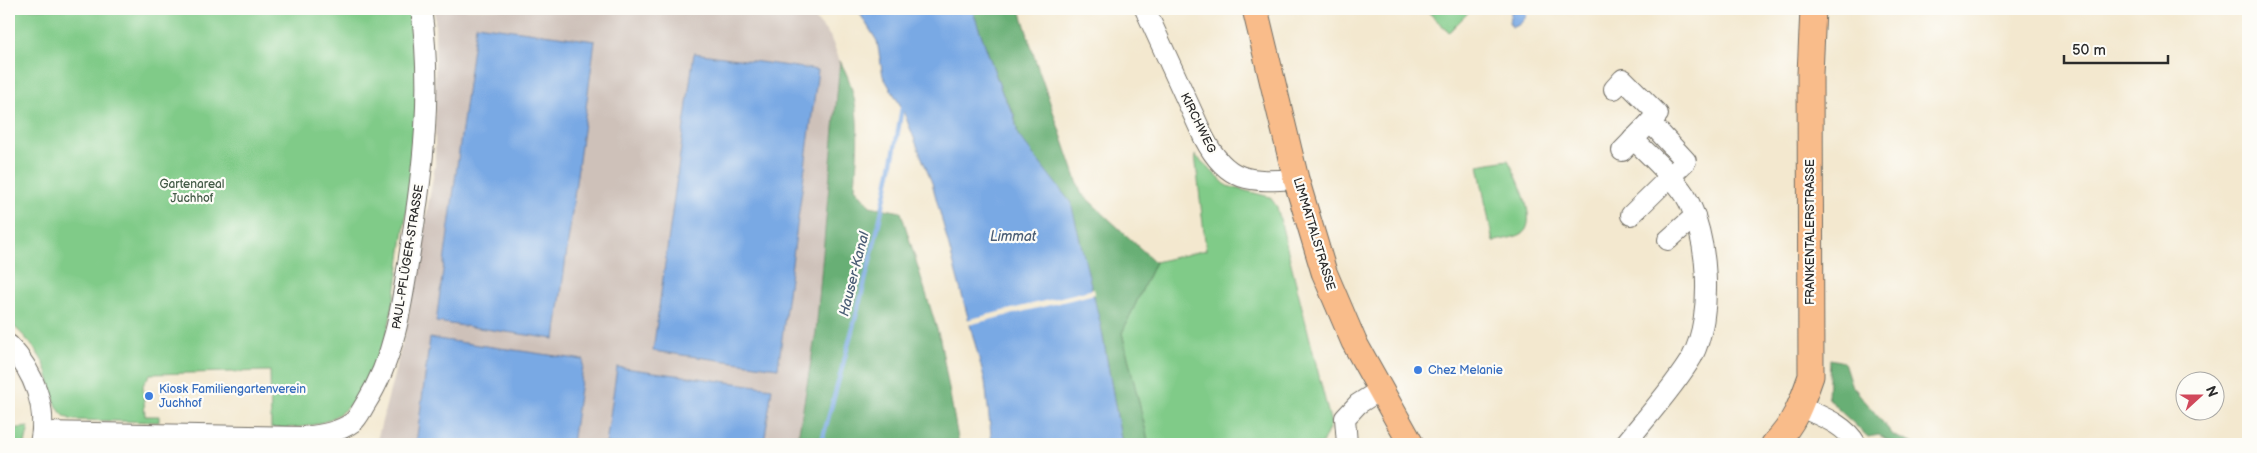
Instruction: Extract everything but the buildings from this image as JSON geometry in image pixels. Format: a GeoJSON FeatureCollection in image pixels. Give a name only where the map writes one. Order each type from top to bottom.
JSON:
{"type":"FeatureCollection","features":[{"type":"Feature","properties":{"kind":"main road","name":"LIMMATTALSTRASSE"},"geometry":{"type":"LineString","coordinates":[[1255,9],[1296,179],[1324,272],[1338,308],[1380,390],[1411,444]]}},
{"type":"Feature","properties":{"kind":"main road","name":"FRANKENTALERSTRASSE"},"geometry":{"type":"LineString","coordinates":[[1774,444],[1786,433],[1801,407],[1811,376],[1810,74],[1813,9]]}},
{"type":"Feature","properties":{"kind":"street","name":"PAUL-PFLÜGER-STRASSE"},"geometry":{"type":"LineString","coordinates":[[41,438],[303,437],[328,434],[355,421],[374,390],[391,350],[404,294],[420,189],[426,106],[426,45],[421,9]]}},
{"type":"Feature","properties":{"kind":"street","name":"KIRCHWEG"},"geometry":{"type":"LineString","coordinates":[[1145,9],[1212,154],[1234,174],[1246,179],[1271,181],[1296,179]]}},
{"type":"Feature","properties":{"kind":"street"},"geometry":{"type":"LineString","coordinates":[[1614,88],[1623,79],[1658,114],[1628,145],[1671,176],[1684,194],[1695,216],[1701,242],[1704,273],[1705,310],[1700,338],[1691,357],[1625,444]]}},
{"type":"Feature","properties":{"kind":"street"},"geometry":{"type":"LineString","coordinates":[[1631,215],[1686,161],[1650,122]]}},
{"type":"Feature","properties":{"kind":"street"},"geometry":{"type":"LineString","coordinates":[[1668,240],[1695,216]]}},
{"type":"Feature","properties":{"kind":"street"},"geometry":{"type":"LineString","coordinates":[[9,345],[20,357],[31,374],[44,418],[41,438]]}},
{"type":"Feature","properties":{"kind":"street"},"geometry":{"type":"LineString","coordinates":[[1347,444],[1344,418],[1358,404],[1380,390]]}},
{"type":"Feature","properties":{"kind":"street"},"geometry":{"type":"LineString","coordinates":[[1801,407],[1846,431],[1856,444]]}},
{"type":"Feature","properties":{"kind":"shaded area"},"geometry":{"type":"Polygon","coordinates":[[[435,9],[807,9],[830,36],[840,61],[816,332],[797,444],[376,444],[406,329],[435,166],[435,9]]]}},
{"type":"Feature","properties":{"kind":"green space","name":"Gartenareal Juchhof"},"geometry":{"type":"Polygon","coordinates":[[[9,9],[414,9],[417,66],[415,125],[408,203],[392,310],[380,357],[370,378],[358,396],[343,411],[335,417],[317,424],[271,428],[270,371],[150,374],[143,385],[145,416],[159,416],[159,422],[73,420],[66,417],[60,411],[53,397],[44,364],[28,341],[9,322],[9,9]]]}},
{"type":"Feature","properties":{"kind":"green space"},"geometry":{"type":"Polygon","coordinates":[[[972,9],[1020,9],[1034,56],[1081,193],[1155,262],[1122,333],[1149,444],[1122,444],[1101,326],[1043,169],[1018,135],[1014,114],[1003,95],[972,9]]]}},
{"type":"Feature","properties":{"kind":"green space"},"geometry":{"type":"Polygon","coordinates":[[[1425,9],[1468,9],[1470,11],[1449,32],[1425,9]]]}},
{"type":"Feature","properties":{"kind":"green space"},"geometry":{"type":"Polygon","coordinates":[[[840,61],[847,76],[856,107],[858,139],[855,188],[870,206],[901,212],[940,339],[959,444],[797,444],[816,332],[840,61]]]}},
{"type":"Feature","properties":{"kind":"green space"},"geometry":{"type":"Polygon","coordinates":[[[1195,155],[1227,186],[1270,197],[1277,207],[1331,424],[1322,444],[1149,444],[1122,333],[1155,262],[1206,250],[1195,155]]]}},
{"type":"Feature","properties":{"kind":"green space"},"geometry":{"type":"Polygon","coordinates":[[[1508,160],[1524,197],[1528,218],[1527,227],[1520,235],[1493,242],[1478,165],[1508,160]]]}},
{"type":"Feature","properties":{"kind":"green space"},"geometry":{"type":"Polygon","coordinates":[[[1830,359],[1844,362],[1851,384],[1894,436],[1914,444],[1895,444],[1879,435],[1868,437],[1836,407],[1828,397],[1830,359]]]}},
{"type":"Feature","properties":{"kind":"green space"},"geometry":{"type":"Polygon","coordinates":[[[29,427],[25,444],[9,444],[9,429],[29,427]]]}},
{"type":"Feature","properties":{"kind":"water","name":"Limmat"},"geometry":{"type":"Polygon","coordinates":[[[857,9],[972,9],[1003,95],[1014,115],[1018,135],[1071,203],[1101,326],[1122,444],[992,444],[985,381],[932,183],[902,108],[883,76],[877,41],[857,9]]]}},
{"type":"Feature","properties":{"kind":"water"},"geometry":{"type":"Polygon","coordinates":[[[1512,9],[1521,9],[1527,15],[1523,21],[1512,27],[1509,22],[1512,9]]]}},
{"type":"Feature","properties":{"kind":"water"},"geometry":{"type":"Polygon","coordinates":[[[476,25],[595,41],[555,339],[436,322],[476,25]]]}},
{"type":"Feature","properties":{"kind":"water"},"geometry":{"type":"Polygon","coordinates":[[[694,53],[818,70],[778,368],[653,351],[694,53]]]}},
{"type":"Feature","properties":{"kind":"water"},"geometry":{"type":"Polygon","coordinates":[[[430,338],[584,360],[572,444],[416,444],[430,338]]]}},
{"type":"Feature","properties":{"kind":"water"},"geometry":{"type":"Polygon","coordinates":[[[617,367],[772,388],[764,444],[606,444],[617,367]]]}},
{"type":"Feature","properties":{"kind":"pier"},"geometry":{"type":"Polygon","coordinates":[[[1094,289],[1095,294],[968,325],[966,320],[1094,289]]]}},
{"type":"Feature","properties":{"kind":"waterway","name":"Hauser-Kanal"},"geometry":{"type":"LineString","coordinates":[[821,444],[876,235],[902,108]]}},
{"type":"Feature","properties":{"kind":"place","name":"Chez Melanie"},"geometry":{"type":"Point","coordinates":[1418,370]}},
{"type":"Feature","properties":{"kind":"place","name":"Kiosk Familiengartenverein Juchhof"},"geometry":{"type":"Point","coordinates":[149,396]}}]}
